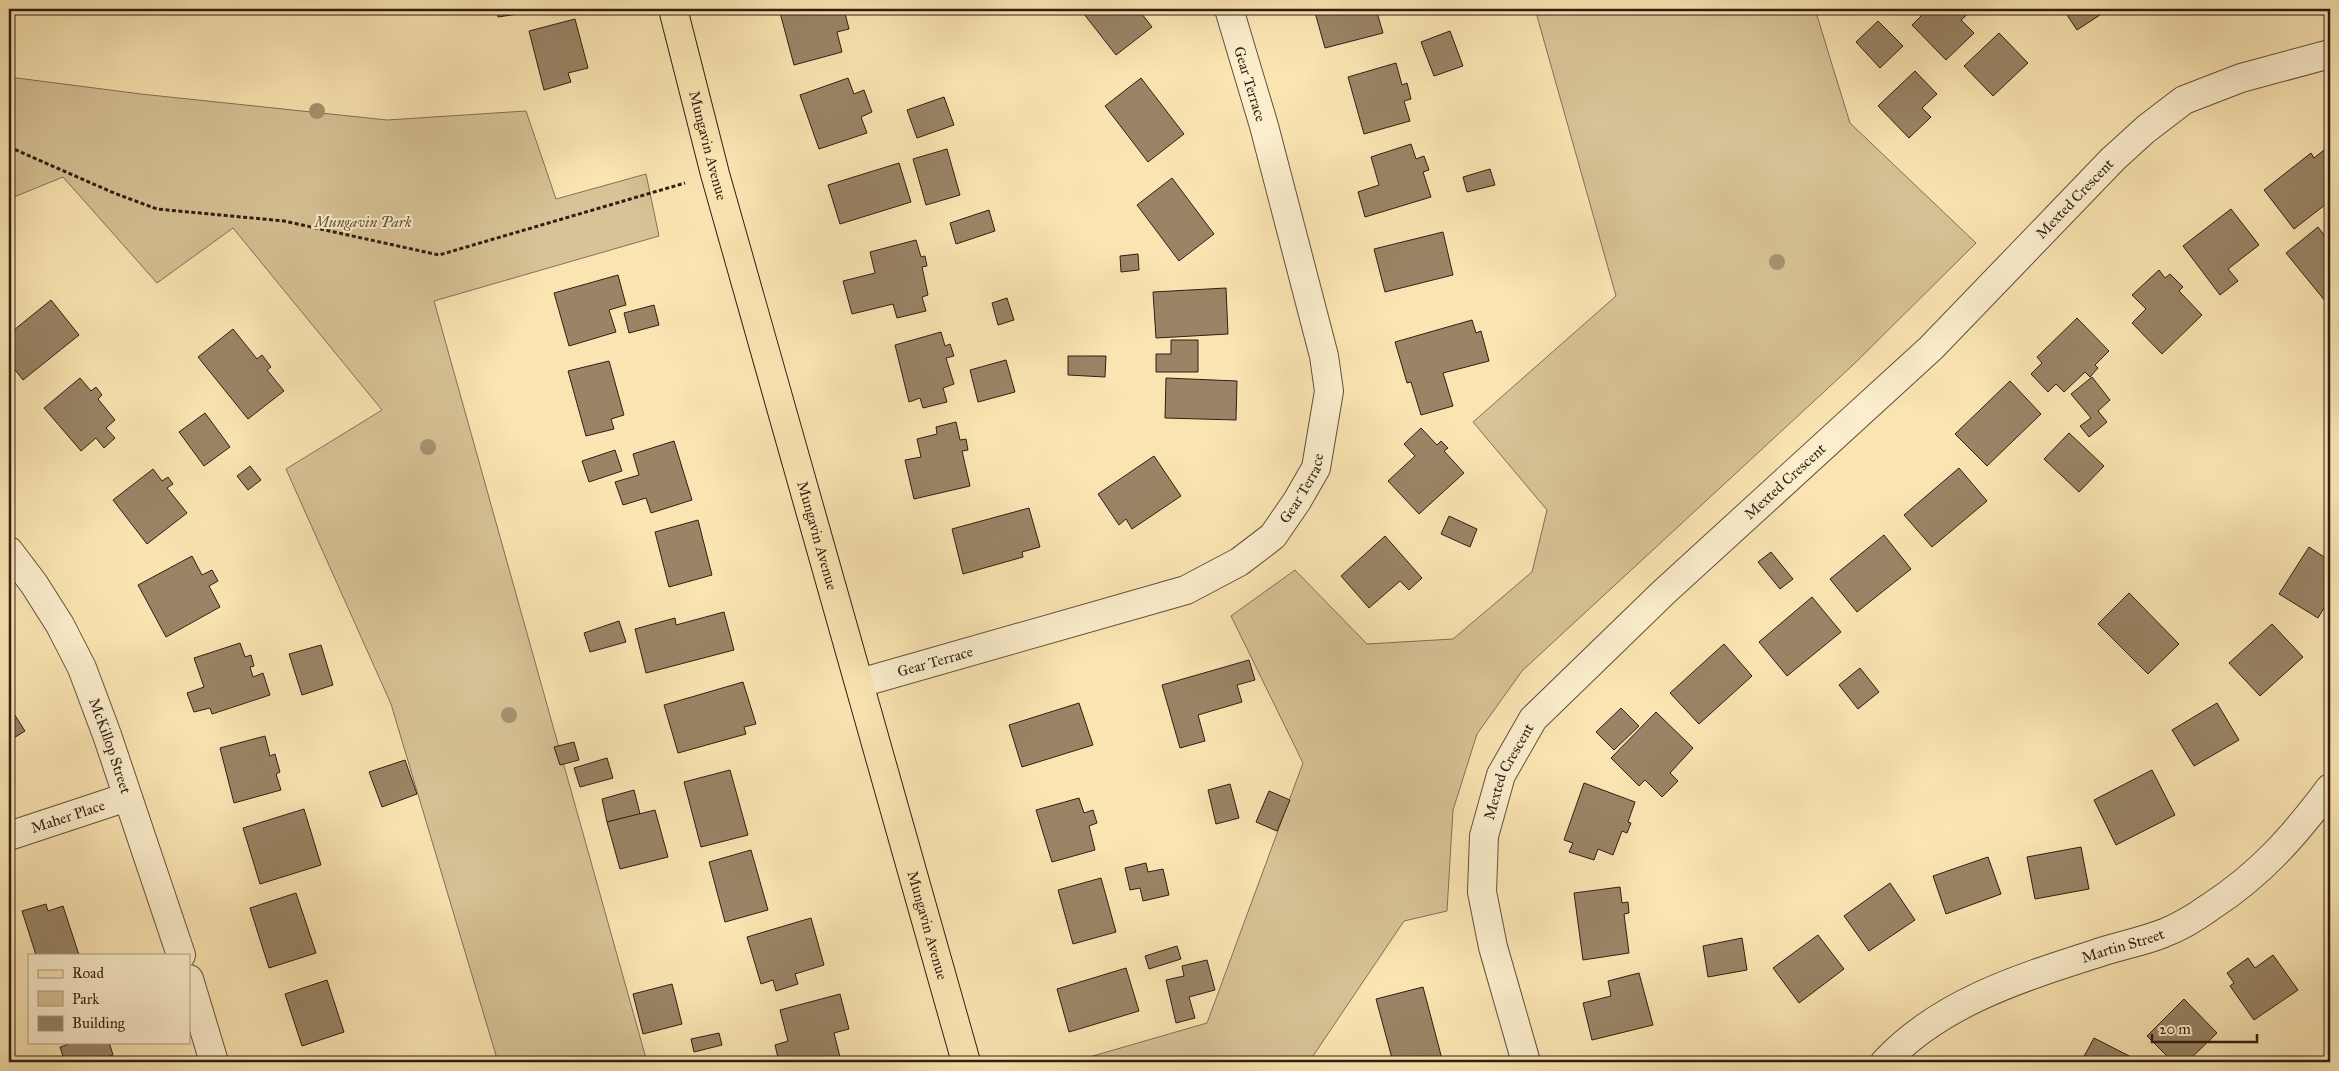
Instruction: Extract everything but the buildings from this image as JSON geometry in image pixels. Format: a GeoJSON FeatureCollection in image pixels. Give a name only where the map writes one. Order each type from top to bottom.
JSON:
{"type":"FeatureCollection","features":[{"type":"Feature","properties":{"kind":"main road","name":"Mungavin Avenue"},"geometry":{"type":"LineString","coordinates":[[673,9],[715,174],[966,1062]]}},
{"type":"Feature","properties":{"kind":"street","name":"Gear Terrace"},"geometry":{"type":"LineString","coordinates":[[860,683],[1186,590],[1239,562],[1273,536],[1297,501],[1316,468],[1328,391],[1324,356],[1264,126],[1228,9]]}},
{"type":"Feature","properties":{"kind":"street","name":"Mexted Crescent"},"geometry":{"type":"LineString","coordinates":[[1526,1062],[1493,947],[1482,892],[1484,836],[1501,775],[1533,719],[1664,592],[1931,348],[2113,159],[2146,129],[2184,100],[2240,78],[2330,54]]}},
{"type":"Feature","properties":{"kind":"street","name":"McKillop Street"},"geometry":{"type":"LineString","coordinates":[[9,551],[45,600],[82,668],[181,954]]}},
{"type":"Feature","properties":{"kind":"street","name":"Martin Street"},"geometry":{"type":"LineString","coordinates":[[1885,1062],[1930,1024],[1957,1006],[1984,993],[2095,954],[2165,933],[2198,915],[2254,876],[2278,852],[2330,788]]}},
{"type":"Feature","properties":{"kind":"street","name":"Maher Place"},"geometry":{"type":"LineString","coordinates":[[9,836],[128,797]]}},
{"type":"Feature","properties":{"kind":"street"},"geometry":{"type":"LineString","coordinates":[[190,982],[214,1062]]}},
{"type":"Feature","properties":{"kind":"path"},"geometry":{"type":"LineString","coordinates":[[9,148],[114,193],[157,209],[284,221],[439,255],[715,174]]}},
{"type":"Feature","properties":{"kind":"green space"},"geometry":{"type":"Polygon","coordinates":[[[1535,9],[1815,9],[1850,123],[1976,243],[1853,365],[1522,671],[1477,734],[1453,810],[1447,911],[1404,921],[1309,1062],[1072,1062],[1207,1023],[1303,763],[1231,616],[1295,570],[1367,644],[1453,639],[1532,572],[1547,510],[1473,422],[1616,296],[1535,9]]]}},
{"type":"Feature","properties":{"kind":"green space","name":"Mungavin Park"},"geometry":{"type":"Polygon","coordinates":[[[9,77],[141,94],[387,120],[526,111],[556,199],[646,174],[659,236],[434,301],[647,1062],[498,1062],[391,704],[286,469],[382,410],[233,228],[157,283],[63,177],[9,199],[9,77]]]}}]}
